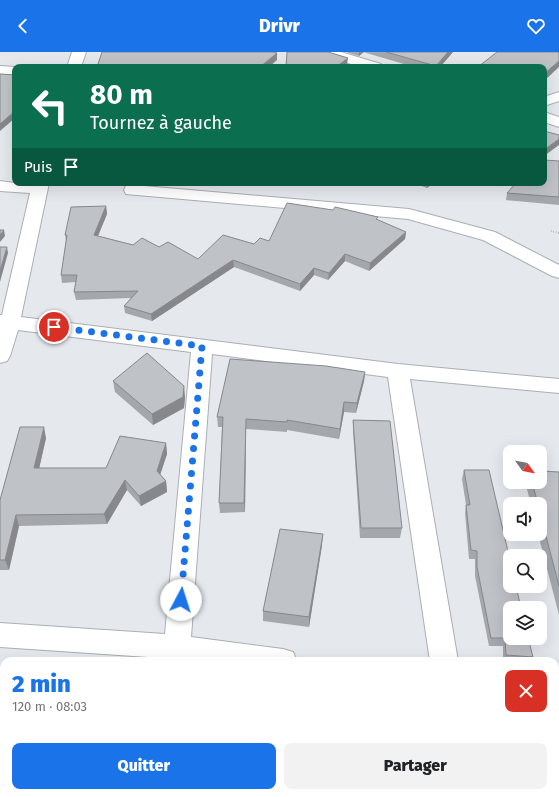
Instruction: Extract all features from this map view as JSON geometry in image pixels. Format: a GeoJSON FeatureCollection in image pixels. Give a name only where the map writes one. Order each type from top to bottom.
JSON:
{"type":"FeatureCollection","features":[{"type":"Feature","properties":{"kind":"street"},"geometry":{"type":"LineString","coordinates":[[75,64],[78,52]]}},
{"type":"Feature","properties":{"kind":"street"},"geometry":{"type":"LineString","coordinates":[[326,52],[366,64]]}},
{"type":"Feature","properties":{"kind":"street"},"geometry":{"type":"LineString","coordinates":[[0,70],[12,71]]}},
{"type":"Feature","properties":{"kind":"street"},"geometry":{"type":"LineString","coordinates":[[547,101],[559,96]]}},
{"type":"Feature","properties":{"kind":"street"},"geometry":{"type":"LineString","coordinates":[[547,118],[559,122]]}},
{"type":"Feature","properties":{"kind":"street"},"geometry":{"type":"LineString","coordinates":[[0,186],[40,186],[5,321],[0,356]]}},
{"type":"Feature","properties":{"kind":"street"},"geometry":{"type":"LineString","coordinates":[[132,190],[410,214],[489,236],[559,272]]}},
{"type":"Feature","properties":{"kind":"street"},"geometry":{"type":"LineString","coordinates":[[5,321],[398,371],[559,386]]}},
{"type":"Feature","properties":{"kind":"street"},"geometry":{"type":"LineString","coordinates":[[176,654],[202,346]]}},
{"type":"Feature","properties":{"kind":"street"},"geometry":{"type":"LineString","coordinates":[[398,371],[443,657]]}},
{"type":"Feature","properties":{"kind":"street"},"geometry":{"type":"LineString","coordinates":[[0,635],[176,654],[222,657]]}},
{"type":"Feature","properties":{"kind":"path"},"geometry":{"type":"LineString","coordinates":[[551,231],[559,233]]}},
{"type":"Feature","properties":{"kind":"building"},"geometry":{"type":"Polygon","coordinates":[[[102,52],[277,53],[264,64],[98,64],[102,52]]]}},
{"type":"Feature","properties":{"kind":"building"},"geometry":{"type":"Polygon","coordinates":[[[287,52],[328,52],[348,58],[340,64],[286,64],[287,52]]]}},
{"type":"Feature","properties":{"kind":"building"},"geometry":{"type":"Polygon","coordinates":[[[386,52],[448,52],[438,64],[429,64],[386,52]]]}},
{"type":"Feature","properties":{"kind":"building"},"geometry":{"type":"Polygon","coordinates":[[[497,52],[559,52],[559,61],[547,71],[547,64],[482,64],[497,52]]]}},
{"type":"Feature","properties":{"kind":"building"},"geometry":{"type":"Polygon","coordinates":[[[0,74],[12,75],[12,114],[0,124],[0,74]]]}},
{"type":"Feature","properties":{"kind":"building"},"geometry":{"type":"Polygon","coordinates":[[[547,132],[559,135],[559,139],[547,148],[547,132]]]}},
{"type":"Feature","properties":{"kind":"building"},"geometry":{"type":"Polygon","coordinates":[[[547,160],[559,161],[559,197],[507,193],[513,186],[547,186],[547,160]]]}},
{"type":"Feature","properties":{"kind":"building"},"geometry":{"type":"Polygon","coordinates":[[[287,203],[333,210],[335,207],[378,217],[376,219],[406,232],[370,263],[345,254],[329,273],[314,268],[300,284],[233,260],[151,314],[124,306],[138,291],[74,292],[77,275],[61,275],[67,235],[65,235],[71,207],[106,206],[94,235],[133,245],[142,238],[159,247],[168,242],[198,259],[223,235],[254,244],[260,238],[269,241],[287,203]]]}},
{"type":"Feature","properties":{"kind":"building"},"geometry":{"type":"Polygon","coordinates":[[[0,247],[7,247],[0,271],[0,247]]]}},
{"type":"Feature","properties":{"kind":"building"},"geometry":{"type":"Polygon","coordinates":[[[147,353],[184,386],[183,397],[152,414],[113,381],[147,353]]]}},
{"type":"Feature","properties":{"kind":"building"},"geometry":{"type":"Polygon","coordinates":[[[230,359],[326,366],[365,372],[357,403],[344,402],[340,429],[287,420],[287,422],[246,419],[244,503],[219,503],[223,417],[217,417],[230,359]]]}},
{"type":"Feature","properties":{"kind":"building"},"geometry":{"type":"Polygon","coordinates":[[[353,420],[390,421],[402,528],[361,528],[353,420]]]}},
{"type":"Feature","properties":{"kind":"building"},"geometry":{"type":"Polygon","coordinates":[[[20,427],[44,427],[34,468],[106,468],[120,436],[166,443],[157,471],[166,481],[139,496],[125,480],[104,514],[16,515],[5,560],[0,560],[0,500],[20,427]]]}},
{"type":"Feature","properties":{"kind":"building"},"geometry":{"type":"Polygon","coordinates":[[[464,470],[489,470],[503,530],[503,541],[506,541],[507,549],[503,549],[503,593],[518,593],[519,601],[503,601],[503,638],[491,638],[477,567],[477,551],[471,550],[466,505],[470,505],[464,470]]]}},
{"type":"Feature","properties":{"kind":"building"},"geometry":{"type":"Polygon","coordinates":[[[547,471],[559,472],[559,586],[547,540],[547,497],[536,497],[534,489],[547,489],[547,471]]]}},
{"type":"Feature","properties":{"kind":"building"},"geometry":{"type":"Polygon","coordinates":[[[280,529],[323,534],[309,617],[263,611],[280,529]]]}},
{"type":"Feature","properties":{"kind":"building"},"geometry":{"type":"Polygon","coordinates":[[[505,645],[530,645],[533,657],[506,655],[505,645]]]}},
{"type":"Feature","properties":{"kind":"route"},"geometry":{"type":"LineString","coordinates":[[54,327],[202,346],[181,600]]}}]}
